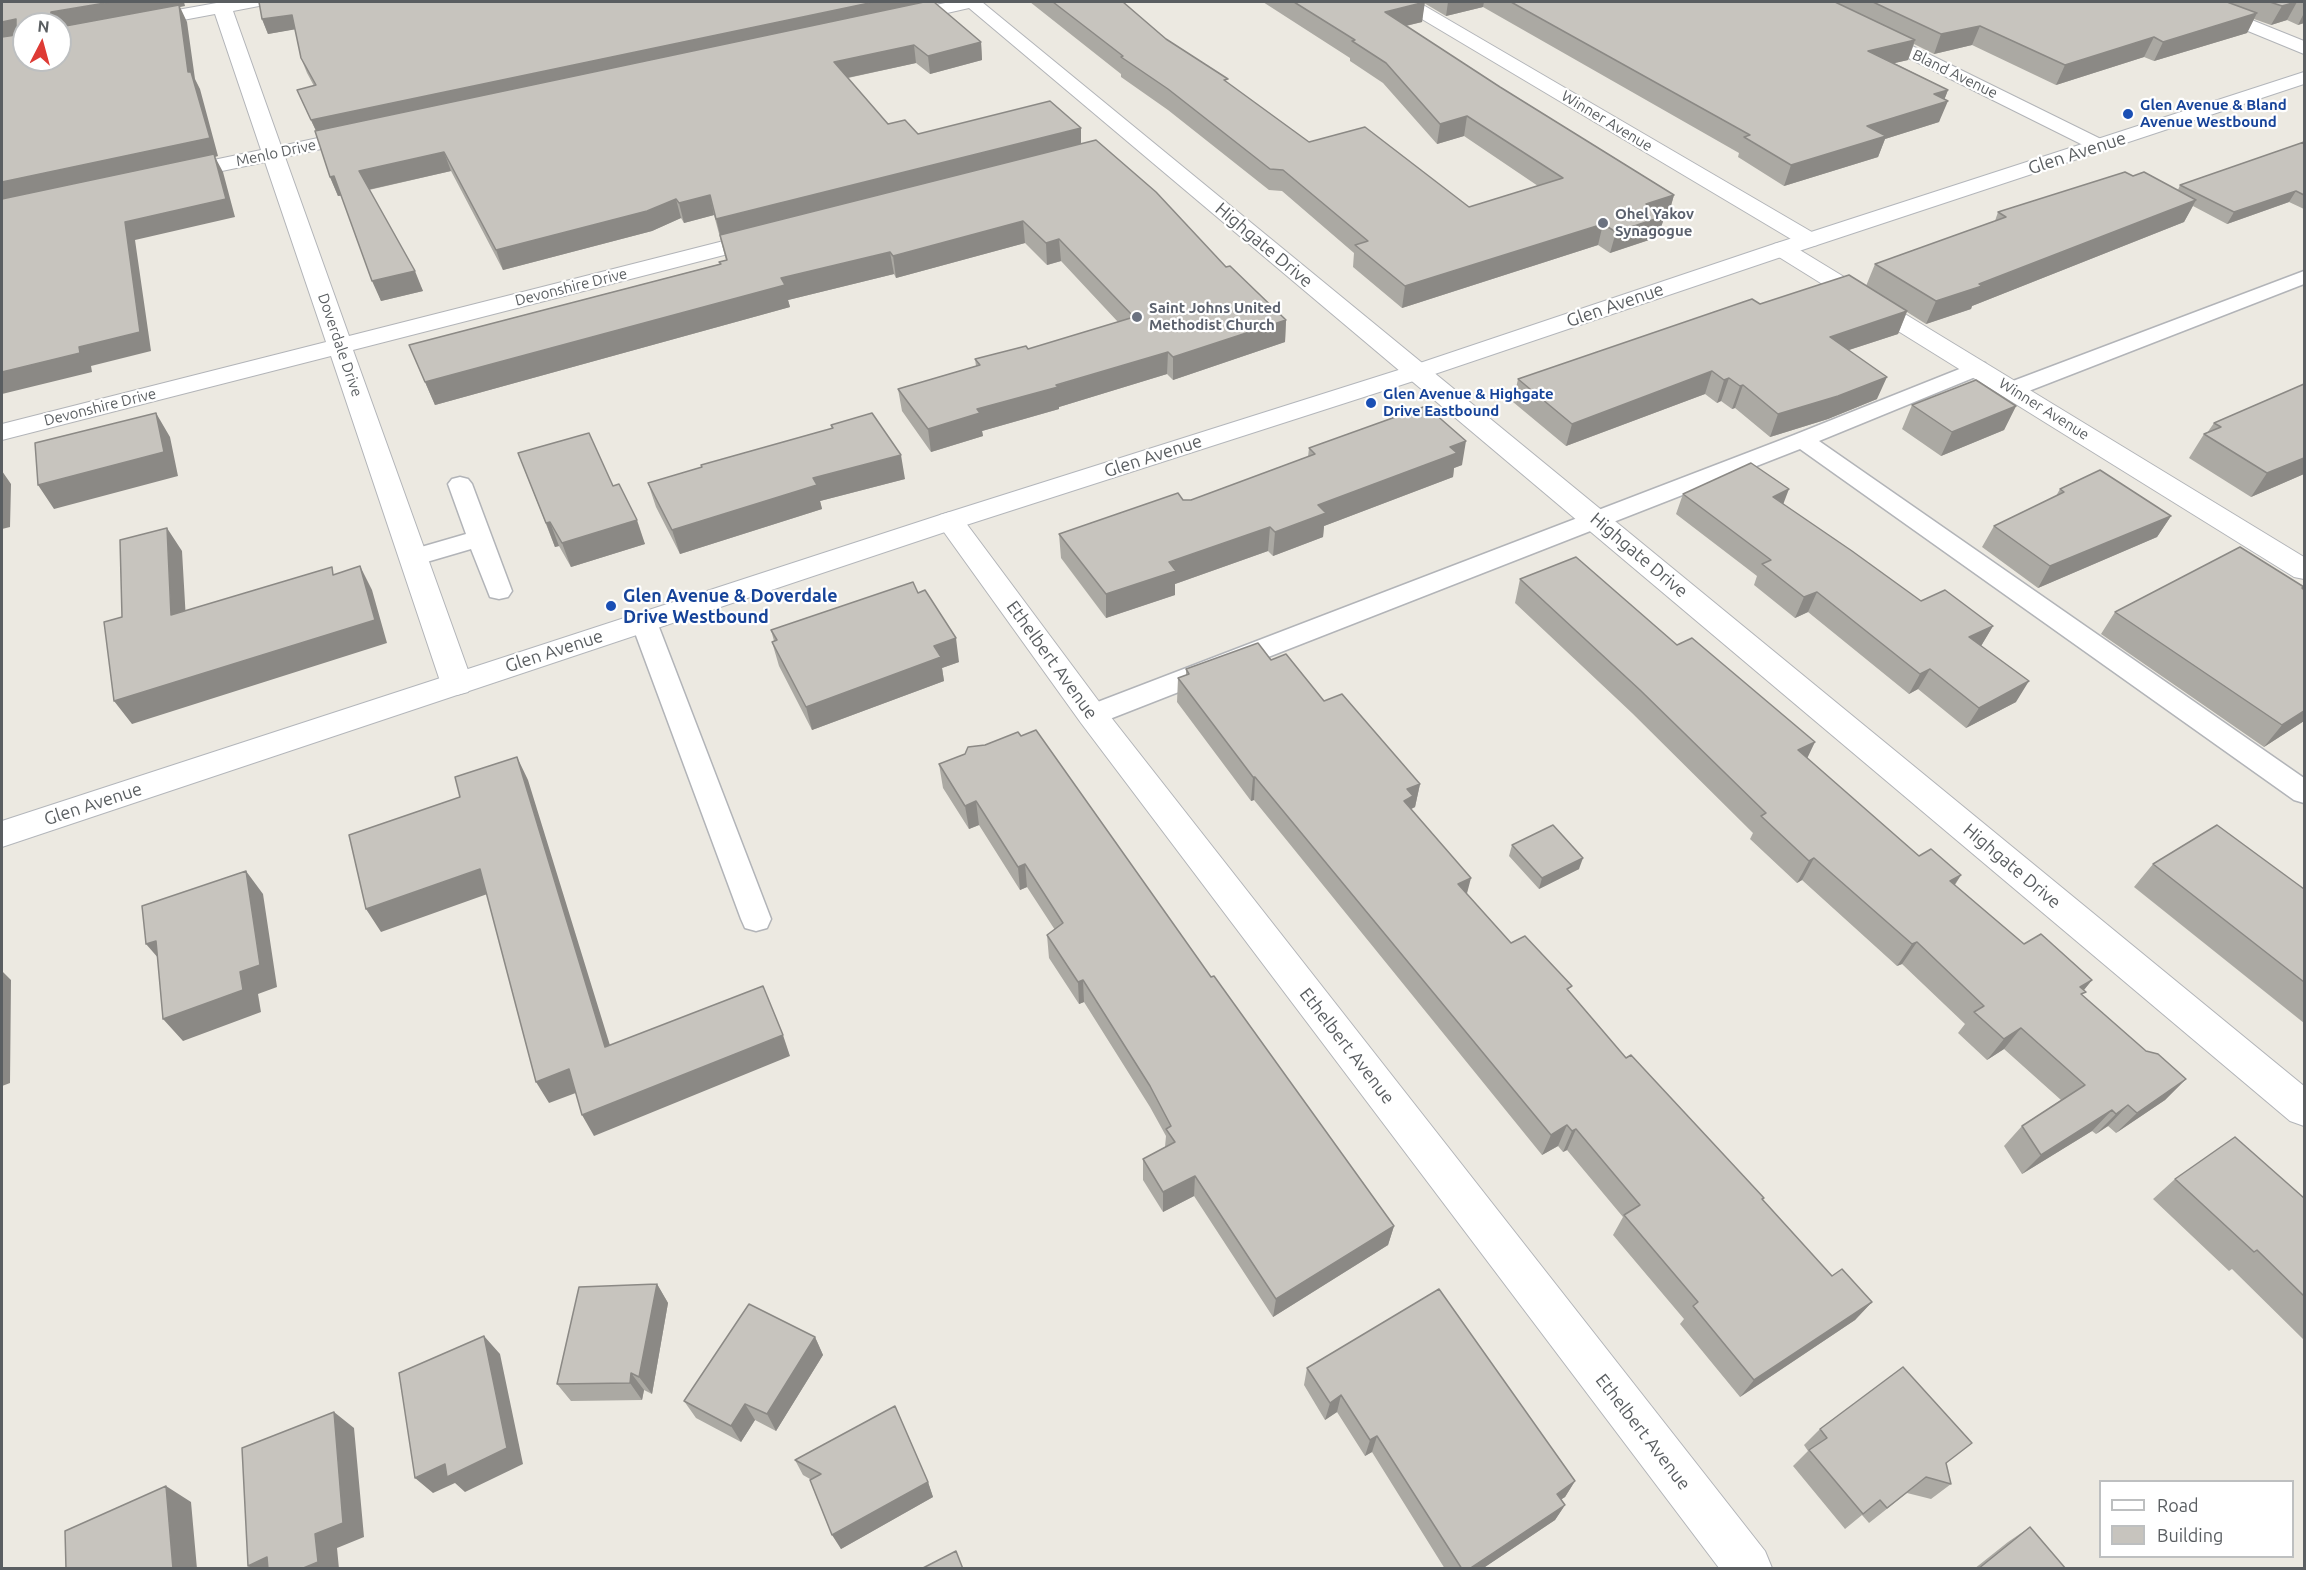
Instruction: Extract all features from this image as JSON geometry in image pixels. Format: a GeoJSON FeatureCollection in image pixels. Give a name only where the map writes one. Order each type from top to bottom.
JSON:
{"type":"FeatureCollection","features":[{"type":"Feature","properties":{"kind":"street"},"geometry":{"type":"LineString","coordinates":[[72,35],[253,2]]}},
{"type":"Feature","properties":{"kind":"street"},"geometry":{"type":"LineString","coordinates":[[880,22],[973,2]]}},
{"type":"Feature","properties":{"kind":"street","name":"Highgate Drive"},"geometry":{"type":"LineString","coordinates":[[973,2],[2304,1109]]}},
{"type":"Feature","properties":{"kind":"street","name":"Winner Avenue"},"geometry":{"type":"LineString","coordinates":[[1406,2],[1809,240]]}},
{"type":"Feature","properties":{"kind":"street","name":"Bland Avenue"},"geometry":{"type":"LineString","coordinates":[[1810,2],[2100,146]]}},
{"type":"Feature","properties":{"kind":"street"},"geometry":{"type":"LineString","coordinates":[[2193,2],[2304,48]]}},
{"type":"Feature","properties":{"kind":"street","name":"Doverdale Drive"},"geometry":{"type":"LineString","coordinates":[[222,7],[457,684]]}},
{"type":"Feature","properties":{"kind":"street","name":"Glen Avenue"},"geometry":{"type":"LineString","coordinates":[[2,834],[950,521],[1417,372],[1809,240],[2304,78]]}},
{"type":"Feature","properties":{"kind":"street","name":"Menlo Drive"},"geometry":{"type":"LineString","coordinates":[[160,178],[378,131]]}},
{"type":"Feature","properties":{"kind":"street"},"geometry":{"type":"LineString","coordinates":[[1117,147],[1140,141]]}},
{"type":"Feature","properties":{"kind":"street","name":"Devonshire Drive"},"geometry":{"type":"LineString","coordinates":[[2,432],[792,230]]}},
{"type":"Feature","properties":{"kind":"street","name":"Winner Avenue"},"geometry":{"type":"LineString","coordinates":[[1782,249],[1977,368],[2298,558]]}},
{"type":"Feature","properties":{"kind":"street","name":"Ethelbert Avenue"},"geometry":{"type":"LineString","coordinates":[[950,521],[1092,715],[1748,1569]]}},
{"type":"Feature","properties":{"kind":"lane"},"geometry":{"type":"LineString","coordinates":[[2013,389],[2304,277]]}},
{"type":"Feature","properties":{"kind":"lane"},"geometry":{"type":"LineString","coordinates":[[1092,715],[1802,440],[1977,368]]}},
{"type":"Feature","properties":{"kind":"lane"},"geometry":{"type":"LineString","coordinates":[[1802,440],[2304,792]]}},
{"type":"Feature","properties":{"kind":"lane"},"geometry":{"type":"LineString","coordinates":[[460,484],[499,591]]}},
{"type":"Feature","properties":{"kind":"lane"},"geometry":{"type":"LineString","coordinates":[[413,558],[480,538]]}},
{"type":"Feature","properties":{"kind":"lane"},"geometry":{"type":"LineString","coordinates":[[644,622],[756,919]]}},
{"type":"Feature","properties":{"kind":"building"},"geometry":{"type":"Polygon","coordinates":[[[2,2],[111,2],[51,12],[12,12],[12,20],[2,22],[2,2]]]}},
{"type":"Feature","properties":{"kind":"building"},"geometry":{"type":"Polygon","coordinates":[[[259,2],[874,2],[311,120],[297,90],[316,85],[301,58],[292,15],[262,19],[259,2]]]}},
{"type":"Feature","properties":{"kind":"building"},"geometry":{"type":"Polygon","coordinates":[[[924,2],[934,2],[981,42],[928,56],[914,45],[834,62],[888,124],[905,120],[918,134],[1050,101],[1081,128],[716,219],[710,195],[679,203],[676,199],[647,211],[496,250],[444,152],[359,171],[415,271],[372,281],[334,176],[330,177],[315,131],[924,2]]]}},
{"type":"Feature","properties":{"kind":"building"},"geometry":{"type":"Polygon","coordinates":[[[1053,2],[1123,2],[1166,39],[1228,79],[1224,80],[1309,142],[1365,127],[1469,207],[1563,178],[1467,116],[1440,124],[1386,63],[1352,41],[1355,40],[1294,2],[1425,2],[1385,12],[1500,87],[1674,195],[1646,204],[1664,216],[1616,232],[1603,224],[1405,286],[1355,245],[1368,241],[1283,170],[1270,169],[1168,89],[1121,57],[1123,56],[1053,2]]]}},
{"type":"Feature","properties":{"kind":"building"},"geometry":{"type":"Polygon","coordinates":[[[1511,2],[1835,2],[1915,40],[1868,51],[1948,90],[1934,94],[1948,101],[1867,126],[1886,136],[1791,165],[1744,137],[1750,135],[1511,2]]]}},
{"type":"Feature","properties":{"kind":"building"},"geometry":{"type":"Polygon","coordinates":[[[1873,2],[2227,2],[2257,13],[2163,42],[2154,37],[2065,65],[1980,26],[1941,34],[1873,2]]]}},
{"type":"Feature","properties":{"kind":"building"},"geometry":{"type":"Polygon","coordinates":[[[2270,2],[2296,2],[2282,6],[2270,2]]]}},
{"type":"Feature","properties":{"kind":"building"},"geometry":{"type":"Polygon","coordinates":[[[179,5],[188,72],[191,72],[210,138],[2,182],[2,37],[12,36],[12,72],[72,72],[72,25],[179,5]]]}},
{"type":"Feature","properties":{"kind":"building"},"geometry":{"type":"Polygon","coordinates":[[[1096,140],[1156,192],[1226,267],[1230,266],[1286,320],[1173,357],[1168,352],[1056,385],[1058,387],[977,409],[980,413],[928,429],[898,389],[980,365],[975,359],[1026,346],[1028,349],[1134,317],[1059,239],[1046,243],[1023,221],[893,256],[890,252],[781,278],[785,285],[425,382],[409,345],[721,264],[719,262],[727,260],[720,235],[1096,140]]]}},
{"type":"Feature","properties":{"kind":"building"},"geometry":{"type":"Polygon","coordinates":[[[2304,142],[2304,195],[2296,191],[2234,212],[2180,185],[2304,142]]]}},
{"type":"Feature","properties":{"kind":"building"},"geometry":{"type":"Polygon","coordinates":[[[214,154],[226,199],[125,222],[140,332],[79,347],[80,353],[2,372],[2,199],[214,154]]]}},
{"type":"Feature","properties":{"kind":"building"},"geometry":{"type":"Polygon","coordinates":[[[2125,172],[2133,176],[2144,172],[2196,200],[1979,284],[1982,286],[1936,301],[1875,264],[2006,217],[1998,212],[2125,172]]]}},
{"type":"Feature","properties":{"kind":"building"},"geometry":{"type":"Polygon","coordinates":[[[1849,275],[1907,311],[1830,337],[1887,377],[1838,396],[1778,414],[1743,385],[1740,386],[1729,378],[1724,380],[1712,371],[1572,424],[1518,379],[1752,299],[1760,304],[1849,275]]]}},
{"type":"Feature","properties":{"kind":"building"},"geometry":{"type":"Polygon","coordinates":[[[1976,380],[2016,406],[1952,432],[1912,405],[1976,380]]]}},
{"type":"Feature","properties":{"kind":"building"},"geometry":{"type":"Polygon","coordinates":[[[2304,384],[2304,458],[2267,473],[2204,434],[2221,427],[2214,423],[2304,384]]]}},
{"type":"Feature","properties":{"kind":"building"},"geometry":{"type":"Polygon","coordinates":[[[1426,406],[1466,441],[1450,447],[1457,453],[1318,505],[1326,513],[1275,532],[1270,527],[1169,562],[1176,571],[1106,594],[1059,534],[1178,493],[1183,500],[1191,500],[1315,454],[1309,448],[1426,406]]]}},
{"type":"Feature","properties":{"kind":"building"},"geometry":{"type":"Polygon","coordinates":[[[156,413],[164,452],[38,485],[35,443],[156,413]]]}},
{"type":"Feature","properties":{"kind":"building"},"geometry":{"type":"Polygon","coordinates":[[[872,413],[901,455],[813,478],[817,485],[672,530],[648,483],[702,467],[701,465],[833,428],[831,425],[872,413]]]}},
{"type":"Feature","properties":{"kind":"building"},"geometry":{"type":"Polygon","coordinates":[[[589,433],[613,486],[619,484],[637,520],[562,543],[550,522],[546,523],[518,453],[589,433]]]}},
{"type":"Feature","properties":{"kind":"building"},"geometry":{"type":"Polygon","coordinates":[[[1751,463],[1789,489],[1773,497],[1921,601],[1945,590],[1993,626],[1969,637],[2029,681],[1979,708],[1930,669],[1920,674],[1817,592],[1804,597],[1762,564],[1771,560],[1683,494],[1751,463]]]}},
{"type":"Feature","properties":{"kind":"building"},"geometry":{"type":"Polygon","coordinates":[[[2100,470],[2171,516],[2050,566],[1994,526],[2064,492],[2060,489],[2100,470]]]}},
{"type":"Feature","properties":{"kind":"building"},"geometry":{"type":"Polygon","coordinates":[[[167,528],[171,615],[332,567],[333,575],[360,566],[375,620],[114,701],[104,622],[122,617],[120,540],[167,528]]]}},
{"type":"Feature","properties":{"kind":"building"},"geometry":{"type":"Polygon","coordinates":[[[2240,547],[2304,587],[2302,588],[2304,590],[2304,711],[2282,725],[2115,612],[2240,547]]]}},
{"type":"Feature","properties":{"kind":"building"},"geometry":{"type":"Polygon","coordinates":[[[1576,557],[1677,645],[1692,638],[1815,742],[1798,750],[1919,856],[1931,849],[1961,875],[1950,881],[2024,944],[2041,934],[2092,980],[2080,987],[2086,992],[2081,994],[2146,1051],[2158,1054],[2186,1079],[2137,1113],[2128,1105],[2116,1114],[2112,1110],[2041,1155],[2022,1126],[2085,1085],[2021,1028],[2004,1039],[1974,1012],[1984,1006],[1917,942],[1912,944],[1814,858],[1809,861],[1761,816],[1766,813],[1640,690],[1520,579],[1576,557]]]}},
{"type":"Feature","properties":{"kind":"building"},"geometry":{"type":"Polygon","coordinates":[[[913,582],[918,593],[925,590],[956,638],[934,646],[941,657],[806,707],[772,642],[777,640],[771,630],[913,582]]]}},
{"type":"Feature","properties":{"kind":"building"},"geometry":{"type":"Polygon","coordinates":[[[1258,643],[1271,660],[1286,654],[1324,701],[1342,694],[1420,784],[1407,789],[1413,796],[1404,801],[1471,878],[1458,884],[1511,943],[1525,936],[1572,986],[1567,989],[1626,1058],[1631,1055],[1764,1198],[1762,1199],[1832,1276],[1842,1269],[1872,1302],[1754,1380],[1693,1306],[1698,1302],[1624,1215],[1640,1205],[1576,1129],[1572,1131],[1567,1125],[1551,1135],[1253,777],[1178,678],[1189,674],[1186,669],[1258,643]]]}},
{"type":"Feature","properties":{"kind":"building"},"geometry":{"type":"Polygon","coordinates":[[[1036,730],[1211,977],[1214,976],[1394,1226],[1276,1299],[1195,1176],[1163,1192],[1143,1159],[1175,1142],[1166,1129],[1171,1126],[1150,1086],[1083,980],[1078,982],[1047,935],[1063,923],[1025,864],[1018,867],[976,801],[965,806],[939,764],[965,754],[968,747],[985,745],[1018,732],[1021,736],[1036,730]]]}},
{"type":"Feature","properties":{"kind":"building"},"geometry":{"type":"Polygon","coordinates":[[[517,757],[605,1047],[763,986],[783,1035],[582,1115],[569,1069],[536,1082],[480,869],[366,909],[349,835],[460,797],[455,777],[517,757]]]}},
{"type":"Feature","properties":{"kind":"building"},"geometry":{"type":"Polygon","coordinates":[[[1553,825],[1583,858],[1542,878],[1512,845],[1553,825]]]}},
{"type":"Feature","properties":{"kind":"building"},"geometry":{"type":"Polygon","coordinates":[[[2217,825],[2304,889],[2304,982],[2153,864],[2217,825]]]}},
{"type":"Feature","properties":{"kind":"building"},"geometry":{"type":"Polygon","coordinates":[[[246,871],[260,965],[240,972],[243,990],[163,1019],[156,941],[146,944],[142,906],[246,871]]]}},
{"type":"Feature","properties":{"kind":"building"},"geometry":{"type":"Polygon","coordinates":[[[2235,1137],[2304,1198],[2304,1296],[2257,1250],[2254,1252],[2175,1179],[2235,1137]]]}},
{"type":"Feature","properties":{"kind":"building"},"geometry":{"type":"Polygon","coordinates":[[[657,1284],[639,1377],[631,1373],[630,1383],[557,1384],[579,1287],[657,1284]]]}},
{"type":"Feature","properties":{"kind":"building"},"geometry":{"type":"Polygon","coordinates":[[[1439,1289],[1575,1481],[1557,1494],[1565,1505],[1469,1569],[1462,1569],[1377,1436],[1370,1440],[1341,1395],[1330,1403],[1307,1368],[1439,1289]]]}},
{"type":"Feature","properties":{"kind":"building"},"geometry":{"type":"Polygon","coordinates":[[[749,1304],[815,1337],[767,1414],[745,1404],[731,1426],[684,1401],[749,1304]]]}},
{"type":"Feature","properties":{"kind":"building"},"geometry":{"type":"Polygon","coordinates":[[[484,1336],[507,1448],[447,1477],[445,1464],[415,1478],[399,1373],[484,1336]]]}},
{"type":"Feature","properties":{"kind":"building"},"geometry":{"type":"Polygon","coordinates":[[[1903,1367],[1972,1443],[1946,1463],[1951,1484],[1926,1477],[1887,1508],[1880,1500],[1863,1514],[1809,1450],[1827,1438],[1820,1429],[1903,1367]]]}},
{"type":"Feature","properties":{"kind":"building"},"geometry":{"type":"Polygon","coordinates":[[[895,1406],[928,1482],[832,1535],[810,1480],[821,1474],[795,1460],[895,1406]]]}},
{"type":"Feature","properties":{"kind":"building"},"geometry":{"type":"Polygon","coordinates":[[[334,1412],[343,1523],[315,1534],[318,1562],[301,1569],[268,1569],[267,1557],[248,1566],[242,1448],[334,1412]]]}},
{"type":"Feature","properties":{"kind":"building"},"geometry":{"type":"Polygon","coordinates":[[[166,1486],[173,1569],[66,1569],[65,1531],[166,1486]]]}},
{"type":"Feature","properties":{"kind":"building"},"geometry":{"type":"Polygon","coordinates":[[[2030,1527],[2066,1569],[1978,1569],[2030,1527]]]}},
{"type":"Feature","properties":{"kind":"building"},"geometry":{"type":"Polygon","coordinates":[[[956,1551],[963,1569],[921,1569],[956,1551]]]}},
{"type":"Feature","properties":{"kind":"place","name":"Glen Avenue & Bland Avenue Westbound"},"geometry":{"type":"Point","coordinates":[2128,114]}},
{"type":"Feature","properties":{"kind":"place","name":"Ohel Yakov Synagogue"},"geometry":{"type":"Point","coordinates":[1603,223]}},
{"type":"Feature","properties":{"kind":"place","name":"Saint Johns United Methodist Church"},"geometry":{"type":"Point","coordinates":[1137,317]}},
{"type":"Feature","properties":{"kind":"place","name":"Glen Avenue & Highgate Drive Eastbound"},"geometry":{"type":"Point","coordinates":[1371,403]}},
{"type":"Feature","properties":{"kind":"place","name":"Glen Avenue & Doverdale Drive Westbound"},"geometry":{"type":"Point","coordinates":[611,606]}}]}
